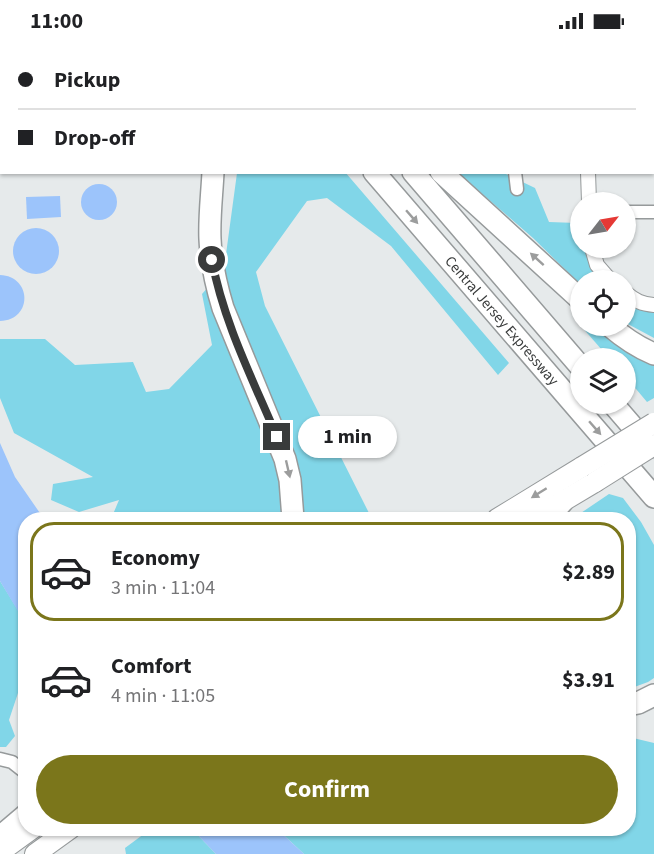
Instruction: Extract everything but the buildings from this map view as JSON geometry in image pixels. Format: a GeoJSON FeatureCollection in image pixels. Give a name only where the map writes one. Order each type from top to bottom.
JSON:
{"type":"FeatureCollection","features":[{"type":"Feature","properties":{"kind":"highway"},"geometry":{"type":"LineString","coordinates":[[213,174],[209,218],[216,284],[223,308],[285,459],[290,480],[292,512]]}},
{"type":"Feature","properties":{"kind":"highway","name":"Central Jersey Expressway"},"geometry":{"type":"LineString","coordinates":[[376,174],[654,497]]}},
{"type":"Feature","properties":{"kind":"highway","name":"Central Jersey Expressway"},"geometry":{"type":"LineString","coordinates":[[415,174],[570,354]]}},
{"type":"Feature","properties":{"kind":"highway"},"geometry":{"type":"LineString","coordinates":[[443,174],[570,290]]}},
{"type":"Feature","properties":{"kind":"highway"},"geometry":{"type":"LineString","coordinates":[[471,239],[575,348]]}},
{"type":"Feature","properties":{"kind":"highway"},"geometry":{"type":"LineString","coordinates":[[623,336],[636,346],[654,354]]}},
{"type":"Feature","properties":{"kind":"highway"},"geometry":{"type":"LineString","coordinates":[[622,414],[654,452]]}},
{"type":"Feature","properties":{"kind":"highway"},"geometry":{"type":"LineString","coordinates":[[636,414],[654,434]]}},
{"type":"Feature","properties":{"kind":"highway"},"geometry":{"type":"LineString","coordinates":[[553,512],[588,474],[654,423]]}},
{"type":"Feature","properties":{"kind":"highway"},"geometry":{"type":"LineString","coordinates":[[511,512],[654,445]]}},
{"type":"Feature","properties":{"kind":"highway"},"geometry":{"type":"LineString","coordinates":[[633,472],[654,511]]}},
{"type":"Feature","properties":{"kind":"highway"},"geometry":{"type":"LineString","coordinates":[[545,512],[563,501]]}},
{"type":"Feature","properties":{"kind":"highway"},"geometry":{"type":"LineString","coordinates":[[636,703],[654,695]]}},
{"type":"Feature","properties":{"kind":"highway"},"geometry":{"type":"LineString","coordinates":[[0,837],[18,822]]}},
{"type":"Feature","properties":{"kind":"highway"},"geometry":{"type":"LineString","coordinates":[[0,852],[22,836]]}},
{"type":"Feature","properties":{"kind":"highway"},"geometry":{"type":"LineString","coordinates":[[35,854],[61,836]]}},
{"type":"Feature","properties":{"kind":"street"},"geometry":{"type":"LineString","coordinates":[[515,174],[517,189]]}},
{"type":"Feature","properties":{"kind":"street"},"geometry":{"type":"LineString","coordinates":[[588,174],[589,192]]}},
{"type":"Feature","properties":{"kind":"street"},"geometry":{"type":"LineString","coordinates":[[636,212],[654,212]]}},
{"type":"Feature","properties":{"kind":"street"},"geometry":{"type":"LineString","coordinates":[[636,301],[654,305]]}},
{"type":"Feature","properties":{"kind":"street"},"geometry":{"type":"LineString","coordinates":[[0,759],[18,766]]}},
{"type":"Feature","properties":{"kind":"shaded area"},"geometry":{"type":"Polygon","coordinates":[[[237,174],[347,174],[509,363],[498,375],[391,246],[327,198],[307,201],[256,272],[265,306],[368,512],[114,512],[119,500],[79,512],[51,500],[53,484],[93,477],[14,433],[0,398],[0,339],[45,339],[75,365],[133,362],[146,392],[169,389],[212,345],[202,294],[224,269],[237,174]]]}},
{"type":"Feature","properties":{"kind":"shaded area"},"geometry":{"type":"Polygon","coordinates":[[[459,174],[506,174],[535,188],[549,222],[570,223],[570,258],[587,258],[594,270],[570,270],[570,274],[533,238],[459,174]]]}},
{"type":"Feature","properties":{"kind":"shaded area"},"geometry":{"type":"Polygon","coordinates":[[[99,184],[112,189],[117,202],[112,215],[99,220],[86,215],[81,202],[86,189],[99,184]]]}},
{"type":"Feature","properties":{"kind":"shaded area"},"geometry":{"type":"Polygon","coordinates":[[[60,196],[61,217],[27,219],[26,197],[60,196]]]}},
{"type":"Feature","properties":{"kind":"shaded area"},"geometry":{"type":"Polygon","coordinates":[[[36,228],[52,235],[59,251],[52,267],[36,274],[20,267],[13,251],[20,235],[36,228]]]}},
{"type":"Feature","properties":{"kind":"shaded area"},"geometry":{"type":"Polygon","coordinates":[[[0,275],[11,277],[18,282],[23,290],[24,298],[23,306],[18,314],[11,319],[0,321],[0,275]]]}},
{"type":"Feature","properties":{"kind":"shaded area"},"geometry":{"type":"Polygon","coordinates":[[[636,302],[654,307],[654,338],[636,328],[636,302]]]}},
{"type":"Feature","properties":{"kind":"shaded area"},"geometry":{"type":"Polygon","coordinates":[[[590,336],[616,336],[633,348],[600,348],[590,336]]]}},
{"type":"Feature","properties":{"kind":"shaded area"},"geometry":{"type":"Polygon","coordinates":[[[636,350],[654,362],[654,398],[647,402],[636,389],[636,350]]]}},
{"type":"Feature","properties":{"kind":"shaded area"},"geometry":{"type":"Polygon","coordinates":[[[0,443],[15,477],[39,512],[18,512],[18,611],[0,581],[0,443]]]}},
{"type":"Feature","properties":{"kind":"shaded area"},"geometry":{"type":"Polygon","coordinates":[[[609,494],[623,498],[634,512],[582,512],[609,494]]]}},
{"type":"Feature","properties":{"kind":"shaded area"},"geometry":{"type":"Polygon","coordinates":[[[636,515],[654,545],[654,678],[636,686],[636,515]]]}},
{"type":"Feature","properties":{"kind":"shaded area"},"geometry":{"type":"Polygon","coordinates":[[[0,581],[18,610],[18,693],[9,720],[15,736],[6,747],[0,747],[0,581]]]}},
{"type":"Feature","properties":{"kind":"shaded area"},"geometry":{"type":"Polygon","coordinates":[[[636,739],[654,743],[654,854],[304,854],[285,836],[636,836],[636,739]]]}},
{"type":"Feature","properties":{"kind":"shaded area"},"geometry":{"type":"Polygon","coordinates":[[[141,836],[199,836],[216,854],[126,854],[125,848],[141,836]]]}},
{"type":"Feature","properties":{"kind":"shaded area"},"geometry":{"type":"Polygon","coordinates":[[[199,836],[285,836],[304,854],[216,854],[199,836]]]}},
{"type":"Feature","properties":{"kind":"route"},"geometry":{"type":"LineString","coordinates":[[212,260],[223,308],[277,437]]}}]}
